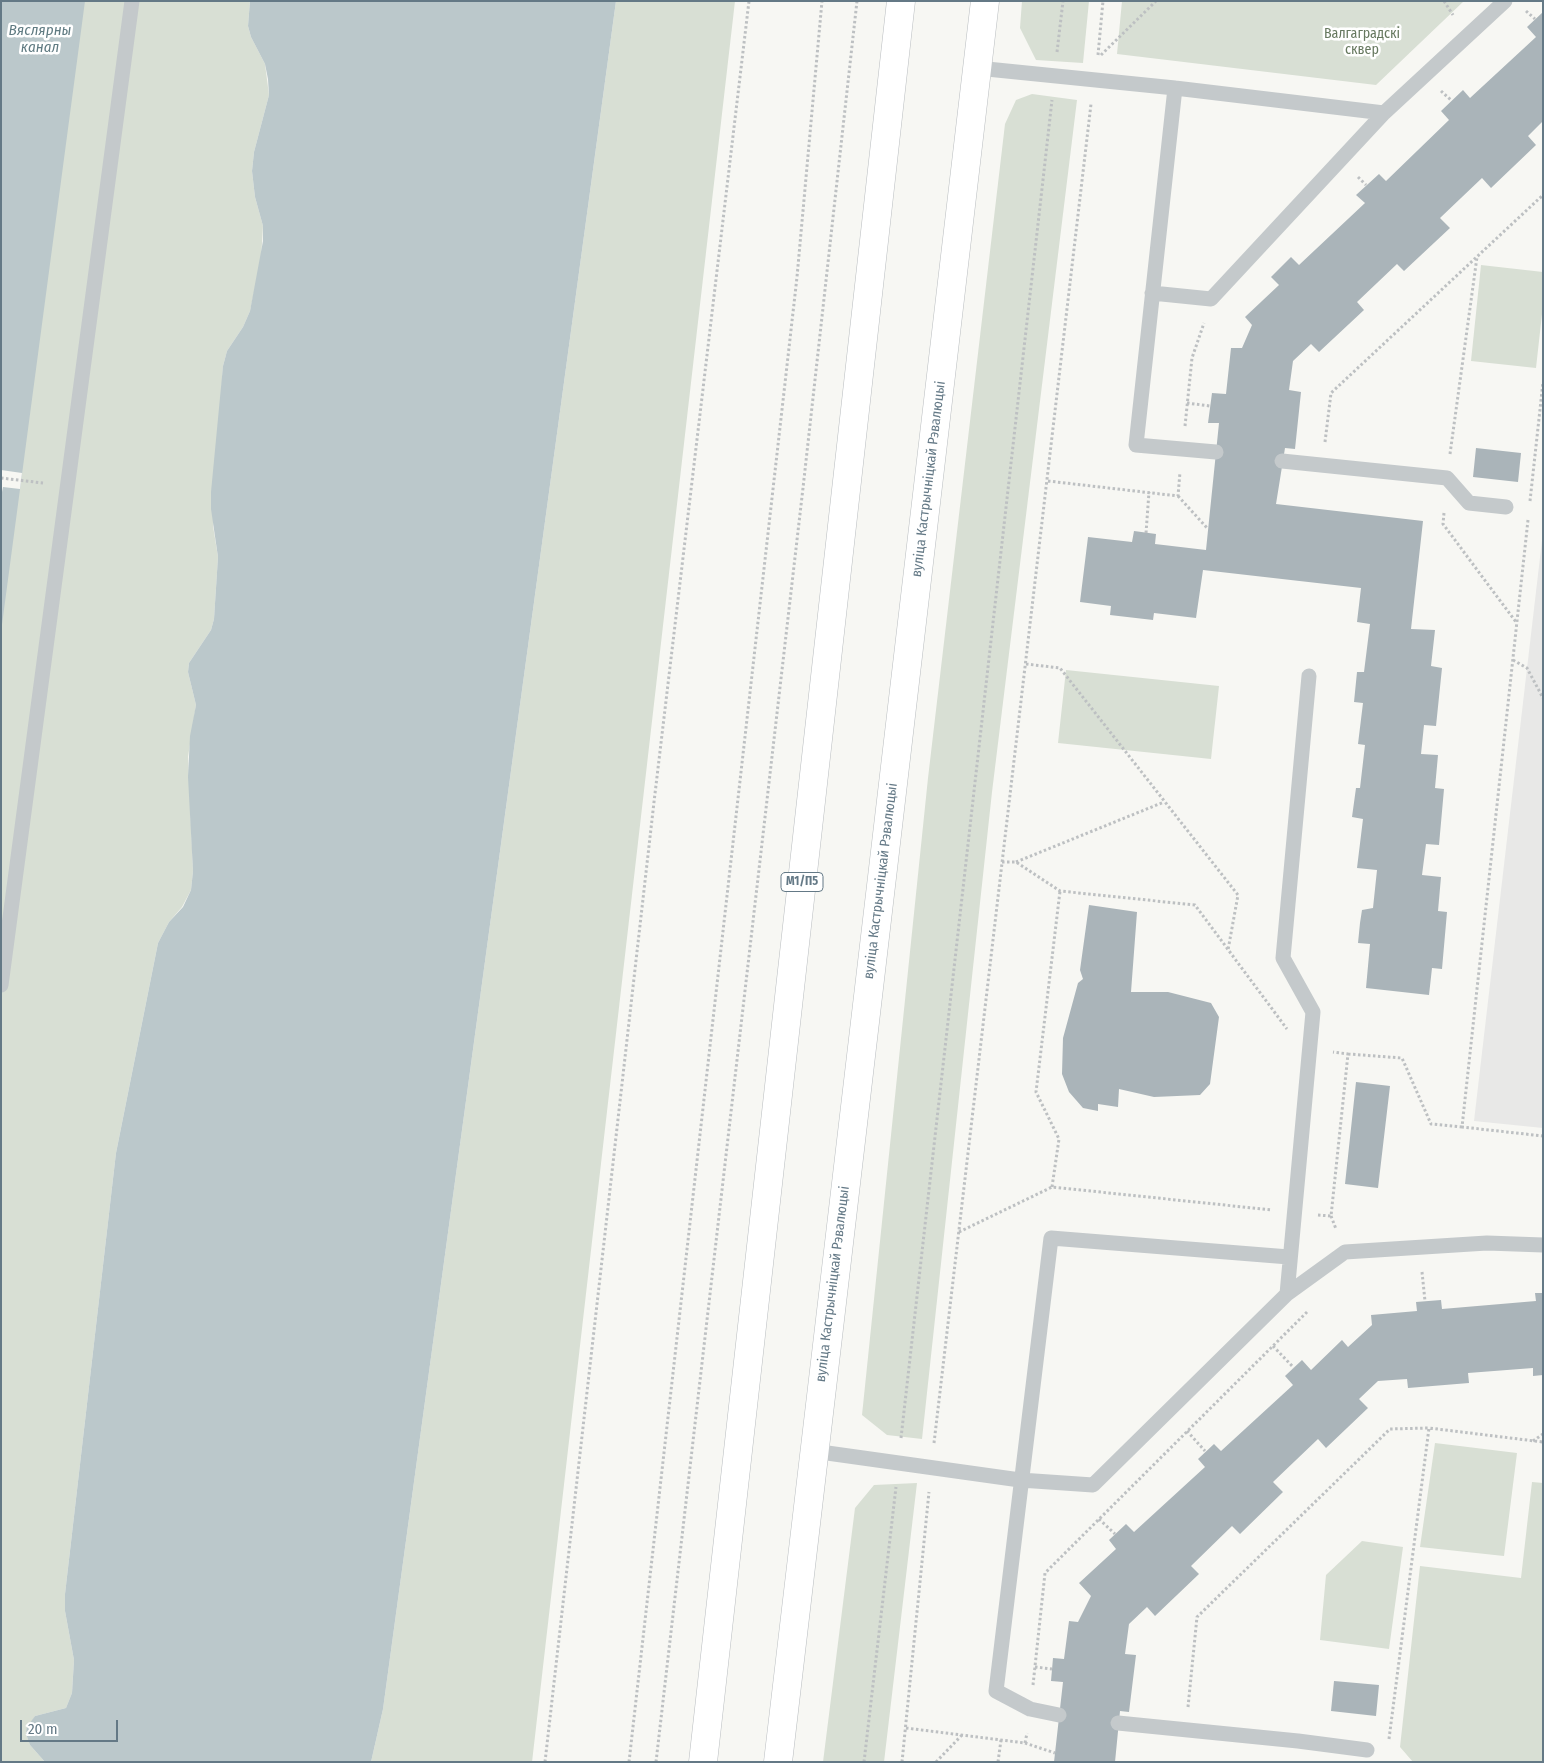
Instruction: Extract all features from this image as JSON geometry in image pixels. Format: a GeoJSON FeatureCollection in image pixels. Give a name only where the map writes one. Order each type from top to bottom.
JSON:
{"type":"FeatureCollection","features":[{"type":"Feature","properties":{"kind":"highway","name":"М1/П5"},"geometry":{"type":"LineString","coordinates":[[703,1762],[900,1]]}},
{"type":"Feature","properties":{"kind":"highway","name":"вуліца Кастрычніцкай Рэвалюцыі"},"geometry":{"type":"LineString","coordinates":[[778,1762],[813,1451],[985,1]]}},
{"type":"Feature","properties":{"kind":"lane"},"geometry":{"type":"LineString","coordinates":[[1,985],[132,1]]}},
{"type":"Feature","properties":{"kind":"lane"},"geometry":{"type":"LineString","coordinates":[[1152,293],[1212,299],[1384,113],[1505,1]]}},
{"type":"Feature","properties":{"kind":"lane"},"geometry":{"type":"LineString","coordinates":[[977,68],[1094,79],[1384,113]]}},
{"type":"Feature","properties":{"kind":"lane"},"geometry":{"type":"LineString","coordinates":[[1175,88],[1136,445],[1216,452]]}},
{"type":"Feature","properties":{"kind":"lane"},"geometry":{"type":"LineString","coordinates":[[1282,461],[1447,478],[1469,503],[1506,507]]}},
{"type":"Feature","properties":{"kind":"lane"},"geometry":{"type":"LineString","coordinates":[[1287,1294],[1293,1212],[1313,1012],[1283,958],[1309,676]]}},
{"type":"Feature","properties":{"kind":"lane"},"geometry":{"type":"LineString","coordinates":[[1060,1715],[1030,1709],[996,1691],[1020,1480],[1051,1238],[1290,1258]]}},
{"type":"Feature","properties":{"kind":"lane"},"geometry":{"type":"LineString","coordinates":[[813,1451],[932,1466],[1020,1480],[1093,1485],[1287,1294],[1345,1252],[1487,1242],[1543,1245]]}},
{"type":"Feature","properties":{"kind":"lane"},"geometry":{"type":"LineString","coordinates":[[1118,1723],[1367,1750]]}},
{"type":"Feature","properties":{"kind":"path"},"geometry":{"type":"LineString","coordinates":[[545,1762],[655,792],[749,1]]}},
{"type":"Feature","properties":{"kind":"path"},"geometry":{"type":"LineString","coordinates":[[629,1762],[797,277],[822,1]]}},
{"type":"Feature","properties":{"kind":"path"},"geometry":{"type":"LineString","coordinates":[[656,1762],[805,468],[856,1]]}},
{"type":"Feature","properties":{"kind":"path"},"geometry":{"type":"LineString","coordinates":[[864,1762],[1063,1]]}},
{"type":"Feature","properties":{"kind":"path"},"geometry":{"type":"LineString","coordinates":[[1103,1],[1097,59],[1156,1]]}},
{"type":"Feature","properties":{"kind":"path"},"geometry":{"type":"LineString","coordinates":[[1518,15],[1528,5]]}},
{"type":"Feature","properties":{"kind":"path"},"geometry":{"type":"LineString","coordinates":[[1524,9],[1535,19]]}},
{"type":"Feature","properties":{"kind":"path"},"geometry":{"type":"LineString","coordinates":[[902,1762],[932,1466],[1094,79]]}},
{"type":"Feature","properties":{"kind":"path"},"geometry":{"type":"LineString","coordinates":[[1434,97],[1448,84]]}},
{"type":"Feature","properties":{"kind":"path"},"geometry":{"type":"LineString","coordinates":[[1441,91],[1452,101]]}},
{"type":"Feature","properties":{"kind":"path"},"geometry":{"type":"LineString","coordinates":[[1355,175],[1366,185]]}},
{"type":"Feature","properties":{"kind":"path"},"geometry":{"type":"LineString","coordinates":[[1322,465],[1331,393],[1543,195]]}},
{"type":"Feature","properties":{"kind":"path"},"geometry":{"type":"LineString","coordinates":[[1477,257],[1447,478],[1443,524],[1517,622]]}},
{"type":"Feature","properties":{"kind":"path"},"geometry":{"type":"LineString","coordinates":[[1178,496],[1192,358],[1202,324],[1209,318]]}},
{"type":"Feature","properties":{"kind":"path"},"geometry":{"type":"LineString","coordinates":[[1529,507],[1543,382]]}},
{"type":"Feature","properties":{"kind":"path"},"geometry":{"type":"LineString","coordinates":[[1187,403],[1210,406]]}},
{"type":"Feature","properties":{"kind":"path"},"geometry":{"type":"LineString","coordinates":[[1,478],[25,481]]}},
{"type":"Feature","properties":{"kind":"path"},"geometry":{"type":"LineString","coordinates":[[1048,481],[1178,496],[1208,529]]}},
{"type":"Feature","properties":{"kind":"path"},"geometry":{"type":"LineString","coordinates":[[1146,533],[1149,492]]}},
{"type":"Feature","properties":{"kind":"path"},"geometry":{"type":"LineString","coordinates":[[1462,1127],[1528,516]]}},
{"type":"Feature","properties":{"kind":"path"},"geometry":{"type":"LineString","coordinates":[[1513,660],[1527,668],[1543,698]]}},
{"type":"Feature","properties":{"kind":"path"},"geometry":{"type":"LineString","coordinates":[[1026,664],[1060,668],[1238,895],[1228,950]]}},
{"type":"Feature","properties":{"kind":"path"},"geometry":{"type":"LineString","coordinates":[[1002,862],[1016,862],[1164,802]]}},
{"type":"Feature","properties":{"kind":"path"},"geometry":{"type":"LineString","coordinates":[[1016,862],[1060,891],[1195,905],[1292,1036],[1310,1049],[1402,1058],[1431,1124],[1543,1136]]}},
{"type":"Feature","properties":{"kind":"path"},"geometry":{"type":"LineString","coordinates":[[1052,1187],[1059,1139],[1036,1092],[1060,891]]}},
{"type":"Feature","properties":{"kind":"path"},"geometry":{"type":"LineString","coordinates":[[959,1232],[1052,1187],[1330,1216],[1348,1054]]}},
{"type":"Feature","properties":{"kind":"path"},"geometry":{"type":"LineString","coordinates":[[1422,1269],[1425,1301]]}},
{"type":"Feature","properties":{"kind":"path"},"geometry":{"type":"LineString","coordinates":[[1025,1743],[1045,1573],[1313,1306]]}},
{"type":"Feature","properties":{"kind":"path"},"geometry":{"type":"LineString","coordinates":[[1273,1346],[1294,1368]]}},
{"type":"Feature","properties":{"kind":"path"},"geometry":{"type":"LineString","coordinates":[[1388,1742],[1429,1428]]}},
{"type":"Feature","properties":{"kind":"path"},"geometry":{"type":"LineString","coordinates":[[1186,1729],[1197,1617],[1390,1429],[1429,1428],[1543,1442]]}},
{"type":"Feature","properties":{"kind":"path"},"geometry":{"type":"LineString","coordinates":[[1188,1431],[1205,1451]]}},
{"type":"Feature","properties":{"kind":"path"},"geometry":{"type":"LineString","coordinates":[[1532,1441],[1543,1434]]}},
{"type":"Feature","properties":{"kind":"path"},"geometry":{"type":"LineString","coordinates":[[1100,1519],[1115,1534]]}},
{"type":"Feature","properties":{"kind":"path"},"geometry":{"type":"LineString","coordinates":[[1035,1667],[1052,1669]]}},
{"type":"Feature","properties":{"kind":"path"},"geometry":{"type":"LineString","coordinates":[[906,1728],[1025,1743],[1055,1753]]}},
{"type":"Feature","properties":{"kind":"path"},"geometry":{"type":"LineString","coordinates":[[936,1762],[963,1735]]}},
{"type":"Feature","properties":{"kind":"path"},"geometry":{"type":"LineString","coordinates":[[998,1762],[1001,1740]]}},
{"type":"Feature","properties":{"kind":"shaded area"},"geometry":{"type":"Polygon","coordinates":[[[1543,532],[1543,1128],[1474,1121],[1543,532]]]}},
{"type":"Feature","properties":{"kind":"green space"},"geometry":{"type":"Polygon","coordinates":[[[1,1],[250,1],[248,26],[251,37],[265,64],[269,95],[254,152],[252,171],[255,197],[263,226],[261,260],[250,311],[243,327],[227,351],[223,366],[213,526],[218,557],[214,619],[211,630],[189,663],[188,672],[196,705],[188,757],[193,871],[191,890],[182,907],[169,922],[158,943],[116,1153],[65,1594],[65,1611],[74,1660],[72,1693],[66,1708],[35,1716],[26,1734],[30,1745],[45,1762],[1,1762],[1,1]]]}},
{"type":"Feature","properties":{"kind":"green space"},"geometry":{"type":"Polygon","coordinates":[[[616,1],[735,1],[532,1762],[371,1762],[383,1709],[616,1]]]}},
{"type":"Feature","properties":{"kind":"green space"},"geometry":{"type":"Polygon","coordinates":[[[1022,1],[1089,1],[1083,63],[1036,60],[1020,28],[1022,1]]]}},
{"type":"Feature","properties":{"kind":"green space","name":"Валгаградскі сквер"},"geometry":{"type":"Polygon","coordinates":[[[1122,1],[1464,1],[1376,85],[1117,54],[1122,1]]]}},
{"type":"Feature","properties":{"kind":"green space"},"geometry":{"type":"Polygon","coordinates":[[[1032,94],[1077,100],[992,792],[922,1439],[887,1435],[862,1415],[928,778],[1005,124],[1016,100],[1032,94]]]}},
{"type":"Feature","properties":{"kind":"green space"},"geometry":{"type":"Polygon","coordinates":[[[1481,265],[1543,272],[1543,305],[1536,368],[1471,361],[1481,265]]]}},
{"type":"Feature","properties":{"kind":"green space"},"geometry":{"type":"Polygon","coordinates":[[[1066,670],[1219,686],[1211,759],[1058,743],[1066,670]]]}},
{"type":"Feature","properties":{"kind":"green space"},"geometry":{"type":"Polygon","coordinates":[[[1435,1443],[1517,1453],[1504,1556],[1420,1547],[1435,1443]]]}},
{"type":"Feature","properties":{"kind":"green space"},"geometry":{"type":"Polygon","coordinates":[[[1532,1482],[1543,1483],[1543,1762],[1413,1762],[1400,1747],[1420,1566],[1521,1578],[1532,1482]]]}},
{"type":"Feature","properties":{"kind":"green space"},"geometry":{"type":"Polygon","coordinates":[[[917,1483],[884,1762],[823,1762],[855,1508],[874,1485],[917,1483]]]}},
{"type":"Feature","properties":{"kind":"green space"},"geometry":{"type":"Polygon","coordinates":[[[1362,1541],[1403,1547],[1389,1649],[1320,1640],[1326,1575],[1362,1541]]]}},
{"type":"Feature","properties":{"kind":"water","name":"Вяслярны канал"},"geometry":{"type":"Polygon","coordinates":[[[1,1],[85,1],[1,632],[1,1]]]}},
{"type":"Feature","properties":{"kind":"water"},"geometry":{"type":"Polygon","coordinates":[[[250,1],[616,1],[383,1709],[371,1762],[45,1762],[30,1745],[26,1734],[27,1727],[35,1716],[66,1708],[72,1693],[74,1660],[65,1611],[65,1594],[116,1153],[158,943],[169,922],[183,907],[191,890],[193,871],[188,777],[190,736],[196,705],[188,672],[189,663],[211,630],[214,619],[218,557],[211,509],[211,492],[223,366],[227,351],[243,327],[250,311],[263,241],[263,226],[255,197],[252,171],[254,152],[269,95],[265,64],[251,37],[248,26],[250,1]]]}},
{"type":"Feature","properties":{"kind":"pier"},"geometry":{"type":"Polygon","coordinates":[[[1,470],[22,473],[20,489],[3,487],[1,497],[1,470]]]}},
{"type":"Feature","properties":{"kind":"building"},"geometry":{"type":"Polygon","coordinates":[[[1543,12],[1543,121],[1528,136],[1536,145],[1491,188],[1482,178],[1440,218],[1450,228],[1404,271],[1397,264],[1357,302],[1364,310],[1319,352],[1311,344],[1293,361],[1289,390],[1301,392],[1295,449],[1285,448],[1276,504],[1423,521],[1411,629],[1435,630],[1431,666],[1442,668],[1436,726],[1424,725],[1421,754],[1438,755],[1435,788],[1444,789],[1439,845],[1426,844],[1422,875],[1441,877],[1438,911],[1447,912],[1442,969],[1432,968],[1429,995],[1366,988],[1370,944],[1358,943],[1362,910],[1373,908],[1377,870],[1357,868],[1363,819],[1352,817],[1356,788],[1360,788],[1365,745],[1358,744],[1363,703],[1354,702],[1357,672],[1364,672],[1370,624],[1357,622],[1361,588],[1203,570],[1196,618],[1154,613],[1153,620],[1110,615],[1111,606],[1080,602],[1088,537],[1132,542],[1134,531],[1156,534],[1155,544],[1206,550],[1219,423],[1208,423],[1212,393],[1226,394],[1231,348],[1242,348],[1252,325],[1245,317],[1279,285],[1271,277],[1291,257],[1299,265],[1365,203],[1356,195],[1379,174],[1386,181],[1449,120],[1441,111],[1463,90],[1470,98],[1536,37],[1527,27],[1543,12]]]}},
{"type":"Feature","properties":{"kind":"building"},"geometry":{"type":"Polygon","coordinates":[[[1476,448],[1521,453],[1518,482],[1473,477],[1476,448]]]}},
{"type":"Feature","properties":{"kind":"building"},"geometry":{"type":"Polygon","coordinates":[[[1089,905],[1137,912],[1131,992],[1168,992],[1211,1003],[1219,1017],[1210,1084],[1200,1095],[1154,1097],[1119,1089],[1118,1107],[1098,1104],[1098,1111],[1083,1108],[1069,1092],[1062,1074],[1063,1038],[1078,983],[1083,979],[1080,970],[1089,905]]]}},
{"type":"Feature","properties":{"kind":"building"},"geometry":{"type":"Polygon","coordinates":[[[1356,1082],[1390,1086],[1378,1188],[1345,1184],[1356,1082]]]}},
{"type":"Feature","properties":{"kind":"building"},"geometry":{"type":"Polygon","coordinates":[[[1535,1293],[1543,1293],[1543,1375],[1533,1376],[1533,1368],[1468,1373],[1469,1383],[1408,1388],[1407,1379],[1378,1381],[1359,1399],[1368,1408],[1326,1448],[1318,1439],[1273,1482],[1283,1492],[1240,1534],[1232,1526],[1191,1566],[1199,1574],[1155,1616],[1147,1607],[1129,1624],[1125,1654],[1136,1655],[1129,1712],[1120,1711],[1115,1762],[1054,1762],[1063,1682],[1051,1681],[1053,1658],[1064,1659],[1069,1621],[1078,1622],[1091,1596],[1079,1583],[1116,1549],[1109,1540],[1126,1524],[1134,1532],[1205,1467],[1198,1459],[1214,1444],[1221,1451],[1293,1385],[1285,1376],[1302,1360],[1311,1370],[1342,1340],[1348,1347],[1372,1325],[1371,1315],[1417,1311],[1416,1302],[1441,1300],[1442,1309],[1536,1301],[1535,1293]]]}},
{"type":"Feature","properties":{"kind":"building"},"geometry":{"type":"Polygon","coordinates":[[[1334,1681],[1379,1685],[1376,1716],[1331,1711],[1334,1681]]]}}]}
